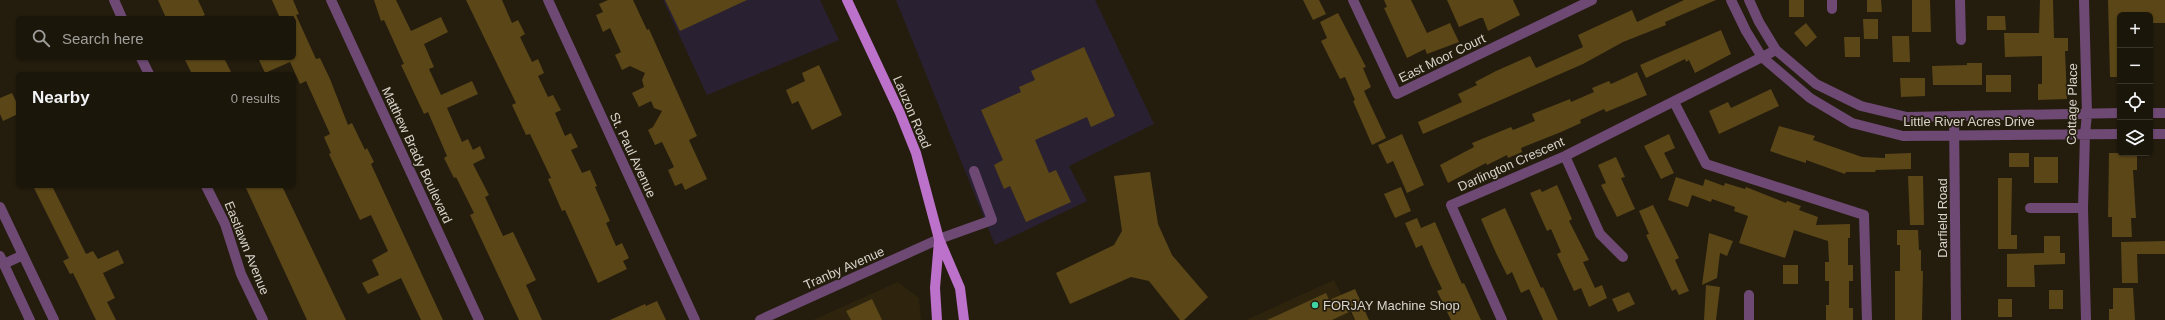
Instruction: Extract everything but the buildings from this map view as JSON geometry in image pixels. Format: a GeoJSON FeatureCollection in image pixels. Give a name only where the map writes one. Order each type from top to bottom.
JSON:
{"type":"FeatureCollection","features":[{"type":"Feature","properties":{"kind":"main road","name":"Lauzon Road"},"geometry":{"type":"LineString","coordinates":[[847,0],[900,113],[916,153],[939,239]]}},
{"type":"Feature","properties":{"kind":"main road"},"geometry":{"type":"LineString","coordinates":[[938,320],[935,288],[939,239]]}},
{"type":"Feature","properties":{"kind":"main road"},"geometry":{"type":"LineString","coordinates":[[939,239],[960,288],[964,320]]}},
{"type":"Feature","properties":{"kind":"street"},"geometry":{"type":"LineString","coordinates":[[114,0],[121,16]]}},
{"type":"Feature","properties":{"kind":"street","name":"Matthew Brady Boulevard"},"geometry":{"type":"LineString","coordinates":[[331,0],[479,320]]}},
{"type":"Feature","properties":{"kind":"street","name":"St. Paul Avenue"},"geometry":{"type":"LineString","coordinates":[[548,0],[695,320]]}},
{"type":"Feature","properties":{"kind":"street","name":"East Moor Court"},"geometry":{"type":"LineString","coordinates":[[1353,0],[1397,94],[1592,0]]}},
{"type":"Feature","properties":{"kind":"street","name":"Little River Acres Drive"},"geometry":{"type":"LineString","coordinates":[[1731,0],[1746,31],[1762,57],[1810,98],[1852,122],[1903,136],[2117,134]]}},
{"type":"Feature","properties":{"kind":"street","name":"Little River Acres Drive"},"geometry":{"type":"LineString","coordinates":[[1749,0],[1759,22],[1776,50],[1816,84],[1861,106],[1907,117],[2117,113]]}},
{"type":"Feature","properties":{"kind":"street"},"geometry":{"type":"LineString","coordinates":[[1960,0],[1961,40]]}},
{"type":"Feature","properties":{"kind":"street","name":"Cottage Place"},"geometry":{"type":"LineString","coordinates":[[2084,0],[2087,114],[2085,134],[2084,208],[2086,320]]}},
{"type":"Feature","properties":{"kind":"street","name":"Darlington Crescent"},"geometry":{"type":"LineString","coordinates":[[1502,320],[1451,205],[1565,156],[1776,50]]}},
{"type":"Feature","properties":{"kind":"street"},"geometry":{"type":"LineString","coordinates":[[142,60],[147,72]]}},
{"type":"Feature","properties":{"kind":"street"},"geometry":{"type":"LineString","coordinates":[[1674,102],[1706,164],[1864,215],[1867,320]]}},
{"type":"Feature","properties":{"kind":"street"},"geometry":{"type":"LineString","coordinates":[[2153,113],[2165,113]]}},
{"type":"Feature","properties":{"kind":"street","name":"Darfield Road"},"geometry":{"type":"LineString","coordinates":[[1954,116],[1956,320]]}},
{"type":"Feature","properties":{"kind":"street"},"geometry":{"type":"LineString","coordinates":[[2153,134],[2165,134]]}},
{"type":"Feature","properties":{"kind":"street"},"geometry":{"type":"LineString","coordinates":[[1565,156],[1600,234],[1623,258]]}},
{"type":"Feature","properties":{"kind":"street","name":"Tranby Avenue"},"geometry":{"type":"LineString","coordinates":[[760,320],[939,239],[992,220],[974,171]]}},
{"type":"Feature","properties":{"kind":"street","name":"Eastlawn Avenue"},"geometry":{"type":"LineString","coordinates":[[207,188],[225,224],[241,274],[263,320]]}},
{"type":"Feature","properties":{"kind":"street"},"geometry":{"type":"LineString","coordinates":[[0,207],[54,320]]}},
{"type":"Feature","properties":{"kind":"street"},"geometry":{"type":"LineString","coordinates":[[2030,208],[2084,208]]}},
{"type":"Feature","properties":{"kind":"street"},"geometry":{"type":"LineString","coordinates":[[23,255],[2,260],[30,320]]}},
{"type":"Feature","properties":{"kind":"street"},"geometry":{"type":"LineString","coordinates":[[1749,295],[1749,320]]}},
{"type":"Feature","properties":{"kind":"shaded area"},"geometry":{"type":"Polygon","coordinates":[[[663,0],[820,0],[839,40],[707,95],[663,0]]]}},
{"type":"Feature","properties":{"kind":"shaded area"},"geometry":{"type":"Polygon","coordinates":[[[896,0],[1095,0],[1154,124],[1069,166],[1087,201],[995,245],[896,0]]]}},
{"type":"Feature","properties":{"kind":"shaded area"},"geometry":{"type":"Polygon","coordinates":[[[1334,280],[1354,320],[1246,320],[1334,280]]]}},
{"type":"Feature","properties":{"kind":"shaded area"},"geometry":{"type":"Polygon","coordinates":[[[898,282],[919,298],[921,320],[813,320],[898,282]]]}},
{"type":"Feature","properties":{"kind":"place","name":"FORJAY Machine Shop"},"geometry":{"type":"Point","coordinates":[1315,305]}}]}
